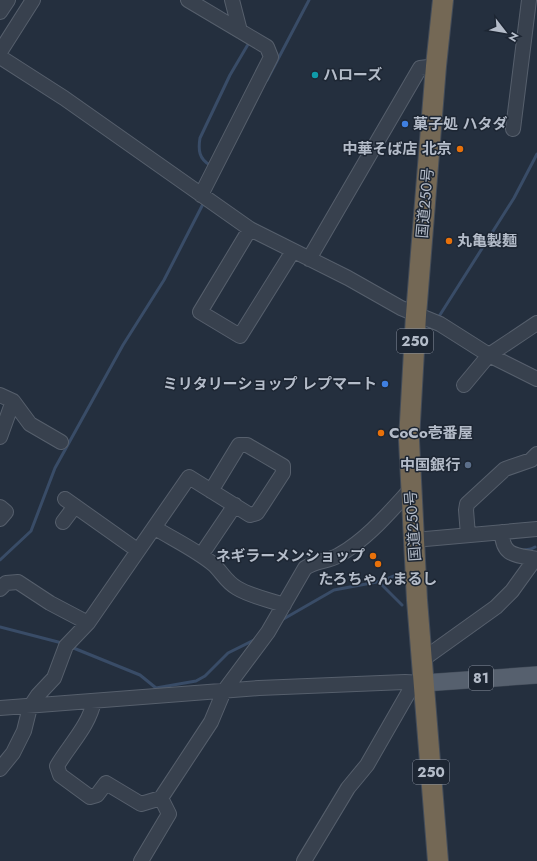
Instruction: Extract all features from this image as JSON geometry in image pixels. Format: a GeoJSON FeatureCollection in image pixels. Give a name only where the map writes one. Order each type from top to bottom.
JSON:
{"type":"FeatureCollection","features":[{"type":"Feature","properties":{"kind":"highway","name":"国道250号"},"geometry":{"type":"LineString","coordinates":[[438,861],[419,683],[422,660],[414,540],[404,497],[409,440],[416,315],[436,66],[443,0]]}},
{"type":"Feature","properties":{"kind":"main road","name":"81"},"geometry":{"type":"LineString","coordinates":[[419,683],[537,675]]}},
{"type":"Feature","properties":{"kind":"street"},"geometry":{"type":"LineString","coordinates":[[0,12],[8,0]]}},
{"type":"Feature","properties":{"kind":"street"},"geometry":{"type":"LineString","coordinates":[[0,52],[32,0]]}},
{"type":"Feature","properties":{"kind":"street"},"geometry":{"type":"LineString","coordinates":[[188,0],[267,47],[271,57],[201,195]]}},
{"type":"Feature","properties":{"kind":"street"},"geometry":{"type":"LineString","coordinates":[[232,0],[246,34]]}},
{"type":"Feature","properties":{"kind":"street"},"geometry":{"type":"LineString","coordinates":[[513,129],[529,0]]}},
{"type":"Feature","properties":{"kind":"street"},"geometry":{"type":"LineString","coordinates":[[0,58],[64,98],[250,229],[416,315],[440,324],[490,355],[537,379]]}},
{"type":"Feature","properties":{"kind":"street"},"geometry":{"type":"LineString","coordinates":[[309,259],[420,68],[436,66]]}},
{"type":"Feature","properties":{"kind":"street"},"geometry":{"type":"LineString","coordinates":[[250,229],[200,312],[240,336],[293,251]]}},
{"type":"Feature","properties":{"kind":"street"},"geometry":{"type":"LineString","coordinates":[[464,385],[490,355],[537,323]]}},
{"type":"Feature","properties":{"kind":"street"},"geometry":{"type":"LineString","coordinates":[[0,395],[13,401],[23,412],[30,424],[61,442]]}},
{"type":"Feature","properties":{"kind":"street"},"geometry":{"type":"LineString","coordinates":[[0,437],[13,401]]}},
{"type":"Feature","properties":{"kind":"street"},"geometry":{"type":"LineString","coordinates":[[0,770],[13,753],[24,731],[30,707],[38,695],[54,678],[67,645],[88,623],[137,550],[155,528],[189,477],[211,491],[235,506],[250,514],[257,513],[283,473],[283,466],[247,445],[239,446],[211,491]]}},
{"type":"Feature","properties":{"kind":"street"},"geometry":{"type":"LineString","coordinates":[[468,535],[467,504],[505,469],[531,460],[537,454]]}},
{"type":"Feature","properties":{"kind":"street"},"geometry":{"type":"LineString","coordinates":[[94,701],[86,724],[70,745],[57,766],[60,775],[90,797],[97,795],[106,783],[141,804],[161,798],[211,722],[224,691],[268,632],[305,568],[314,562],[337,557],[361,541],[404,497]]}},
{"type":"Feature","properties":{"kind":"street"},"geometry":{"type":"LineString","coordinates":[[63,522],[70,503],[137,550]]}},
{"type":"Feature","properties":{"kind":"street"},"geometry":{"type":"LineString","coordinates":[[206,548],[235,506]]}},
{"type":"Feature","properties":{"kind":"street"},"geometry":{"type":"LineString","coordinates":[[0,507],[6,512],[0,519]]}},
{"type":"Feature","properties":{"kind":"street"},"geometry":{"type":"LineString","coordinates":[[155,528],[213,565],[229,583],[238,589],[250,595],[259,596],[280,611]]}},
{"type":"Feature","properties":{"kind":"street"},"geometry":{"type":"LineString","coordinates":[[414,540],[537,529]]}},
{"type":"Feature","properties":{"kind":"street"},"geometry":{"type":"LineString","coordinates":[[422,660],[496,606],[512,591],[536,559],[515,555],[506,550],[502,542],[502,532]]}},
{"type":"Feature","properties":{"kind":"street"},"geometry":{"type":"LineString","coordinates":[[0,589],[6,582],[18,582],[50,603],[88,623]]}},
{"type":"Feature","properties":{"kind":"street"},"geometry":{"type":"LineString","coordinates":[[0,708],[30,707],[224,691],[405,682],[419,683],[367,765],[348,788],[304,861]]}},
{"type":"Feature","properties":{"kind":"street"},"geometry":{"type":"LineString","coordinates":[[143,860],[169,814],[161,798]]}},
{"type":"Feature","properties":{"kind":"waterway"},"geometry":{"type":"LineString","coordinates":[[267,80],[309,0]]}},
{"type":"Feature","properties":{"kind":"waterway"},"geometry":{"type":"LineString","coordinates":[[210,165],[201,157],[199,146],[200,138],[230,75],[250,41]]}},
{"type":"Feature","properties":{"kind":"waterway"},"geometry":{"type":"LineString","coordinates":[[438,318],[514,198],[537,154]]}},
{"type":"Feature","properties":{"kind":"waterway"},"geometry":{"type":"LineString","coordinates":[[0,560],[31,531],[55,468],[123,345],[164,280],[203,204]]}},
{"type":"Feature","properties":{"kind":"waterway"},"geometry":{"type":"LineString","coordinates":[[524,550],[535,547]]}},
{"type":"Feature","properties":{"kind":"waterway"},"geometry":{"type":"LineString","coordinates":[[280,621],[334,590],[382,581],[401,573]]}},
{"type":"Feature","properties":{"kind":"waterway"},"geometry":{"type":"LineString","coordinates":[[379,582],[402,605]]}},
{"type":"Feature","properties":{"kind":"waterway"},"geometry":{"type":"LineString","coordinates":[[0,627],[62,643]]}},
{"type":"Feature","properties":{"kind":"waterway"},"geometry":{"type":"LineString","coordinates":[[71,647],[140,675],[156,688],[196,681],[205,676],[228,653],[256,639]]}},
{"type":"Feature","properties":{"kind":"place","name":"ハローズ"},"geometry":{"type":"Point","coordinates":[315,75]}},
{"type":"Feature","properties":{"kind":"place","name":"菓子処 ハタダ"},"geometry":{"type":"Point","coordinates":[405,124]}},
{"type":"Feature","properties":{"kind":"place","name":"中華そば店 北京"},"geometry":{"type":"Point","coordinates":[460,149]}},
{"type":"Feature","properties":{"kind":"place","name":"丸亀製麺"},"geometry":{"type":"Point","coordinates":[449,241]}},
{"type":"Feature","properties":{"kind":"place","name":"ミリタリーショップ レプマート"},"geometry":{"type":"Point","coordinates":[385,384]}},
{"type":"Feature","properties":{"kind":"place","name":"CoCo壱番屋"},"geometry":{"type":"Point","coordinates":[381,433]}},
{"type":"Feature","properties":{"kind":"place","name":"中国銀行"},"geometry":{"type":"Point","coordinates":[468,465]}},
{"type":"Feature","properties":{"kind":"place","name":"ネギラーメンショップ"},"geometry":{"type":"Point","coordinates":[373,556]}},
{"type":"Feature","properties":{"kind":"place","name":"たろちゃんまるし"},"geometry":{"type":"Point","coordinates":[378,564]}}]}
